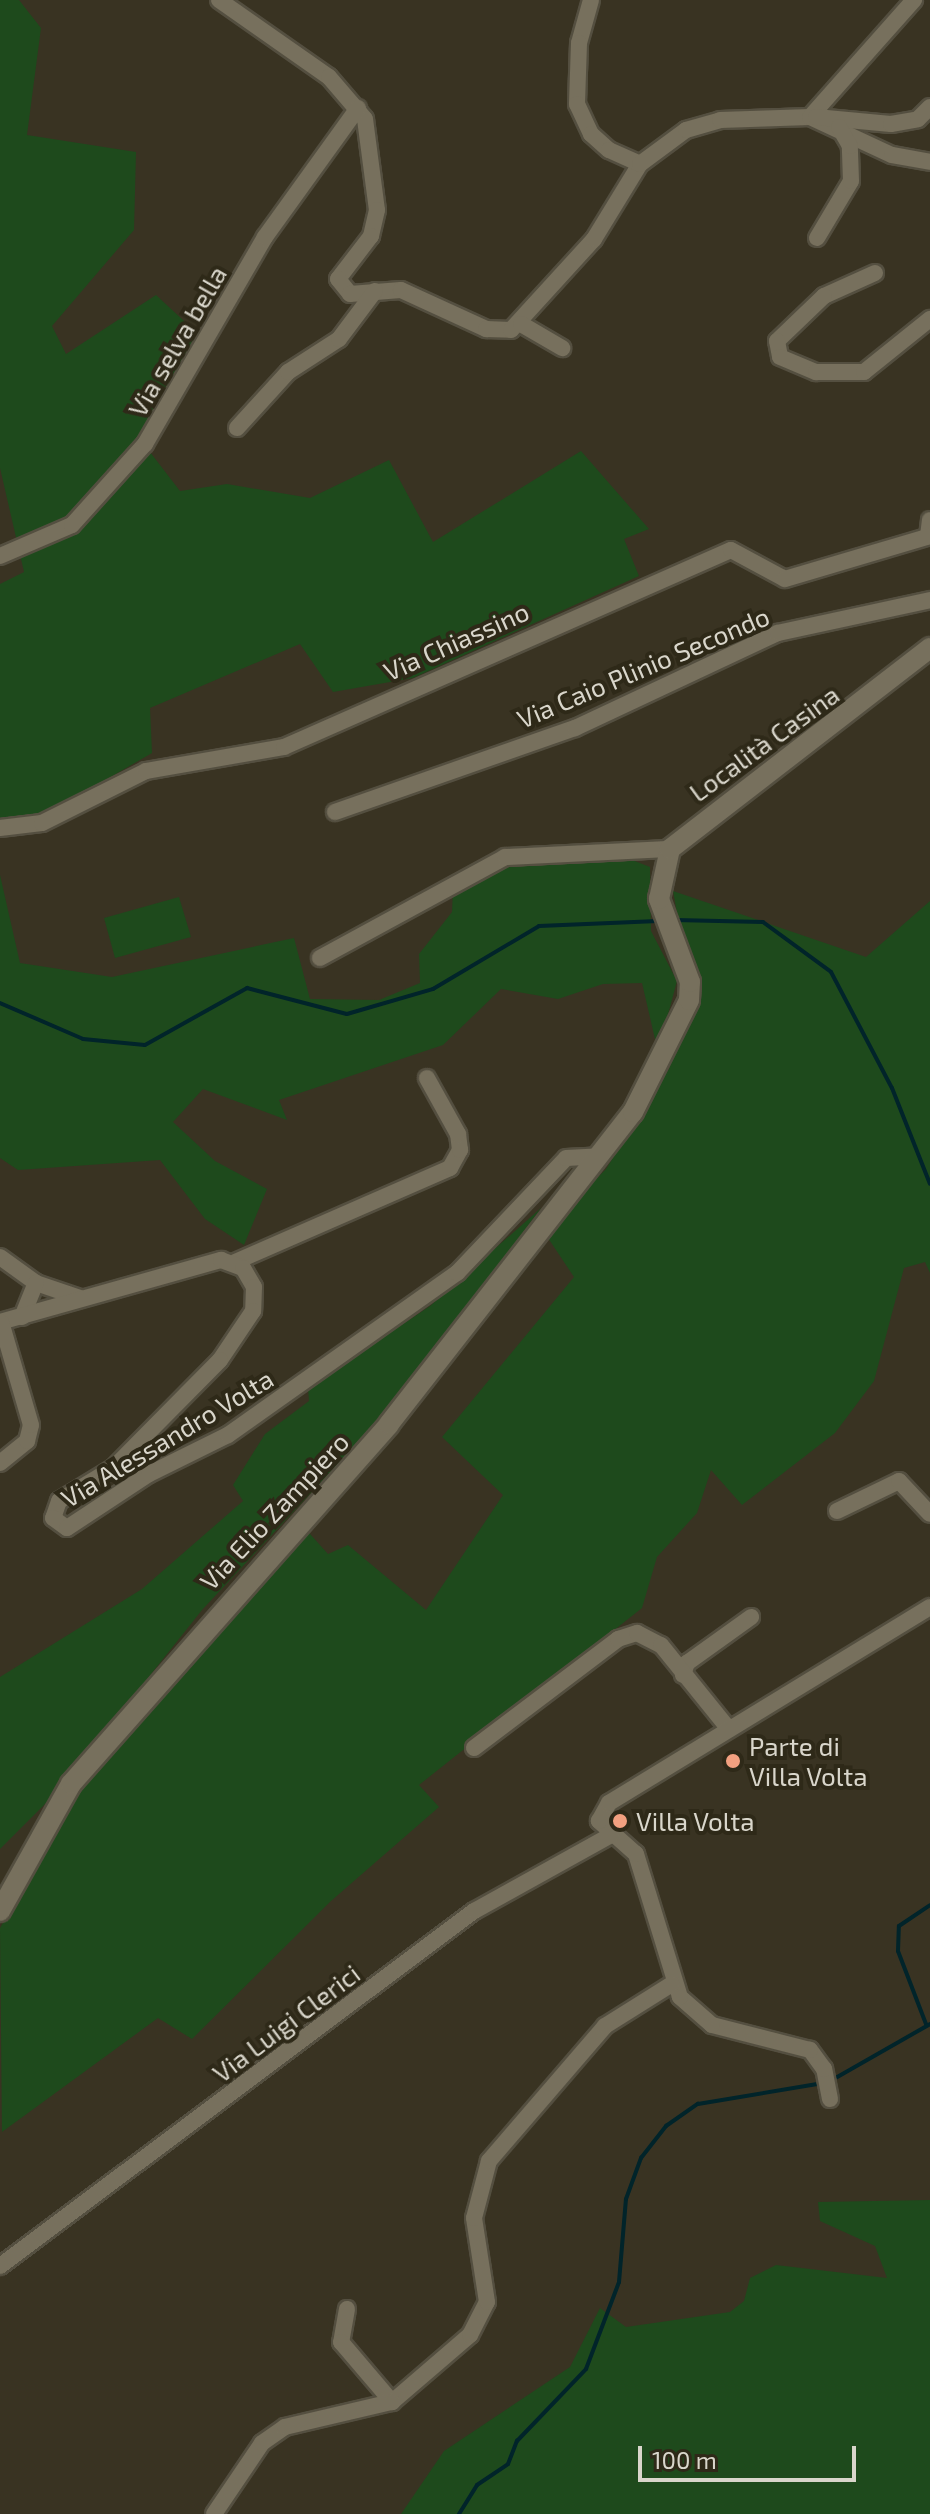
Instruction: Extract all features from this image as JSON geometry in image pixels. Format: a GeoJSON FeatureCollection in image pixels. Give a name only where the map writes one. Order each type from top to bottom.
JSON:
{"type":"FeatureCollection","features":[{"type":"Feature","properties":{"kind":"street"},"geometry":{"type":"LineString","coordinates":[[219,0],[249,28],[277,39],[358,108],[377,210],[371,236],[338,284],[359,296],[375,291],[426,297],[486,329],[521,324],[562,348]]}},
{"type":"Feature","properties":{"kind":"street"},"geometry":{"type":"LineString","coordinates":[[591,0],[579,43],[577,104],[591,134],[640,164]]}},
{"type":"Feature","properties":{"kind":"street"},"geometry":{"type":"LineString","coordinates":[[810,117],[914,0]]}},
{"type":"Feature","properties":{"kind":"street"},"geometry":{"type":"LineString","coordinates":[[521,324],[594,239],[640,164],[686,130],[720,120],[838,114],[880,125],[918,119],[930,107]]}},
{"type":"Feature","properties":{"kind":"street","name":"Via selva bella"},"geometry":{"type":"LineString","coordinates":[[0,556],[72,525],[145,444],[265,237],[358,108]]}},
{"type":"Feature","properties":{"kind":"street"},"geometry":{"type":"LineString","coordinates":[[810,117],[838,126],[892,155],[930,162]]}},
{"type":"Feature","properties":{"kind":"street"},"geometry":{"type":"LineString","coordinates":[[817,238],[851,181],[850,146],[838,126]]}},
{"type":"Feature","properties":{"kind":"street"},"geometry":{"type":"LineString","coordinates":[[875,273],[824,296],[777,341],[780,357],[816,372],[864,372],[930,319]]}},
{"type":"Feature","properties":{"kind":"street"},"geometry":{"type":"LineString","coordinates":[[237,428],[288,372],[339,339],[375,291]]}},
{"type":"Feature","properties":{"kind":"street","name":"Via Chiassino"},"geometry":{"type":"LineString","coordinates":[[0,828],[42,823],[146,771],[284,747],[731,550],[785,579],[929,531]]}},
{"type":"Feature","properties":{"kind":"street","name":"Via Caio Plinio Secondo"},"geometry":{"type":"LineString","coordinates":[[335,812],[575,728],[778,633],[930,600]]}},
{"type":"Feature","properties":{"kind":"street","name":"Località Casina"},"geometry":{"type":"LineString","coordinates":[[670,849],[930,648]]}},
{"type":"Feature","properties":{"kind":"street"},"geometry":{"type":"LineString","coordinates":[[320,958],[505,857],[670,849]]}},
{"type":"Feature","properties":{"kind":"street","name":"Via Elio Zampiero"},"geometry":{"type":"LineString","coordinates":[[0,1911],[71,1784],[389,1424],[600,1156],[684,1021],[690,982],[659,899],[670,849]]}},
{"type":"Feature","properties":{"kind":"street"},"geometry":{"type":"LineString","coordinates":[[0,1463],[27,1441],[31,1425],[0,1322],[202,1263],[235,1262],[450,1168],[460,1150],[458,1134],[427,1078]]}},
{"type":"Feature","properties":{"kind":"street","name":"Via Alessandro Volta"},"geometry":{"type":"LineString","coordinates":[[235,1262],[256,1298],[246,1323],[156,1429],[59,1501],[57,1523],[67,1528],[149,1474],[228,1435],[457,1273],[566,1158],[600,1156]]}},
{"type":"Feature","properties":{"kind":"street"},"geometry":{"type":"LineString","coordinates":[[0,1257],[36,1283],[81,1298]]}},
{"type":"Feature","properties":{"kind":"street"},"geometry":{"type":"LineString","coordinates":[[22,1317],[36,1283]]}},
{"type":"Feature","properties":{"kind":"street"},"geometry":{"type":"LineString","coordinates":[[837,1511],[899,1481],[930,1514]]}},
{"type":"Feature","properties":{"kind":"street"},"geometry":{"type":"LineString","coordinates":[[830,2099],[824,2069],[810,2050],[712,2025],[672,1984],[673,1957],[653,1926],[650,1888],[636,1854],[611,1835],[599,1821],[609,1803],[930,1607]]}},
{"type":"Feature","properties":{"kind":"street"},"geometry":{"type":"LineString","coordinates":[[683,1675],[687,1663],[751,1617]]}},
{"type":"Feature","properties":{"kind":"street"},"geometry":{"type":"LineString","coordinates":[[474,1748],[618,1639],[649,1636],[728,1728]]}},
{"type":"Feature","properties":{"kind":"street","name":"Via Luigi Clerici"},"geometry":{"type":"LineString","coordinates":[[0,2266],[474,1911],[611,1835]]}},
{"type":"Feature","properties":{"kind":"street"},"geometry":{"type":"LineString","coordinates":[[214,2514],[262,2443],[285,2427],[392,2402],[481,2318],[487,2284],[474,2218],[489,2161],[605,2026],[672,1984]]}},
{"type":"Feature","properties":{"kind":"street"},"geometry":{"type":"LineString","coordinates":[[347,2309],[341,2342],[392,2402]]}},
{"type":"Feature","properties":{"kind":"green space"},"geometry":{"type":"Polygon","coordinates":[[[0,0],[19,0],[41,28],[27,135],[136,152],[134,230],[52,326],[66,354],[156,295],[197,333],[140,439],[180,491],[227,484],[310,498],[389,460],[433,542],[581,451],[649,529],[624,539],[639,576],[413,678],[333,692],[300,644],[150,708],[152,753],[45,815],[0,818],[0,584],[24,572],[0,468],[0,0]]]}},
{"type":"Feature","properties":{"kind":"green space"},"geometry":{"type":"Polygon","coordinates":[[[622,856],[650,867],[651,931],[677,981],[658,1052],[642,983],[603,984],[558,999],[501,989],[443,1045],[279,1100],[287,1120],[203,1089],[173,1122],[215,1161],[267,1189],[244,1245],[205,1219],[160,1160],[18,1170],[0,1158],[0,875],[20,963],[112,977],[294,938],[310,999],[379,1000],[420,983],[419,954],[452,912],[453,889],[503,865],[622,856]]]}},
{"type":"Feature","properties":{"kind":"green space"},"geometry":{"type":"Polygon","coordinates":[[[673,891],[866,957],[930,901],[930,1273],[925,1262],[904,1268],[874,1381],[835,1433],[742,1505],[711,1470],[697,1513],[657,1557],[642,1608],[419,1785],[439,1807],[331,1901],[192,2039],[158,2018],[2,2132],[0,1928],[80,1785],[302,1525],[328,1554],[348,1545],[426,1610],[503,1495],[442,1437],[574,1277],[544,1232],[606,1169],[670,1067],[664,1058],[694,1004],[673,891]]]}},
{"type":"Feature","properties":{"kind":"green space"},"geometry":{"type":"Polygon","coordinates":[[[179,897],[191,937],[115,958],[104,918],[179,897]]]}},
{"type":"Feature","properties":{"kind":"green space"},"geometry":{"type":"Polygon","coordinates":[[[541,1208],[400,1397],[202,1610],[58,1791],[0,1849],[0,1677],[142,1589],[243,1501],[233,1485],[265,1434],[309,1401],[308,1388],[430,1306],[541,1208]]]}},
{"type":"Feature","properties":{"kind":"green space"},"geometry":{"type":"Polygon","coordinates":[[[930,2200],[930,2514],[401,2514],[444,2451],[570,2367],[600,2308],[626,2327],[730,2312],[744,2301],[750,2278],[776,2265],[887,2278],[875,2246],[820,2221],[818,2202],[930,2200]]]}},
{"type":"Feature","properties":{"kind":"waterway"},"geometry":{"type":"LineString","coordinates":[[675,920],[763,922],[831,972],[892,1088],[930,1184]]}},
{"type":"Feature","properties":{"kind":"waterway"},"geometry":{"type":"LineString","coordinates":[[0,1003],[83,1039],[145,1045],[247,988],[347,1014],[433,989],[539,926],[658,921]]}},
{"type":"Feature","properties":{"kind":"waterway"},"geometry":{"type":"LineString","coordinates":[[926,2024],[898,1951],[899,1926],[930,1905]]}},
{"type":"Feature","properties":{"kind":"waterway"},"geometry":{"type":"LineString","coordinates":[[832,2080],[930,2024]]}},
{"type":"Feature","properties":{"kind":"waterway"},"geometry":{"type":"LineString","coordinates":[[459,2514],[477,2485],[508,2464],[517,2441],[586,2369],[619,2282],[626,2199],[641,2158],[666,2126],[698,2104],[823,2083]]}},
{"type":"Feature","properties":{"kind":"place","name":"Parte di Villa Volta"},"geometry":{"type":"Point","coordinates":[733,1761]}},
{"type":"Feature","properties":{"kind":"place","name":"Villa Volta"},"geometry":{"type":"Point","coordinates":[620,1821]}}]}
